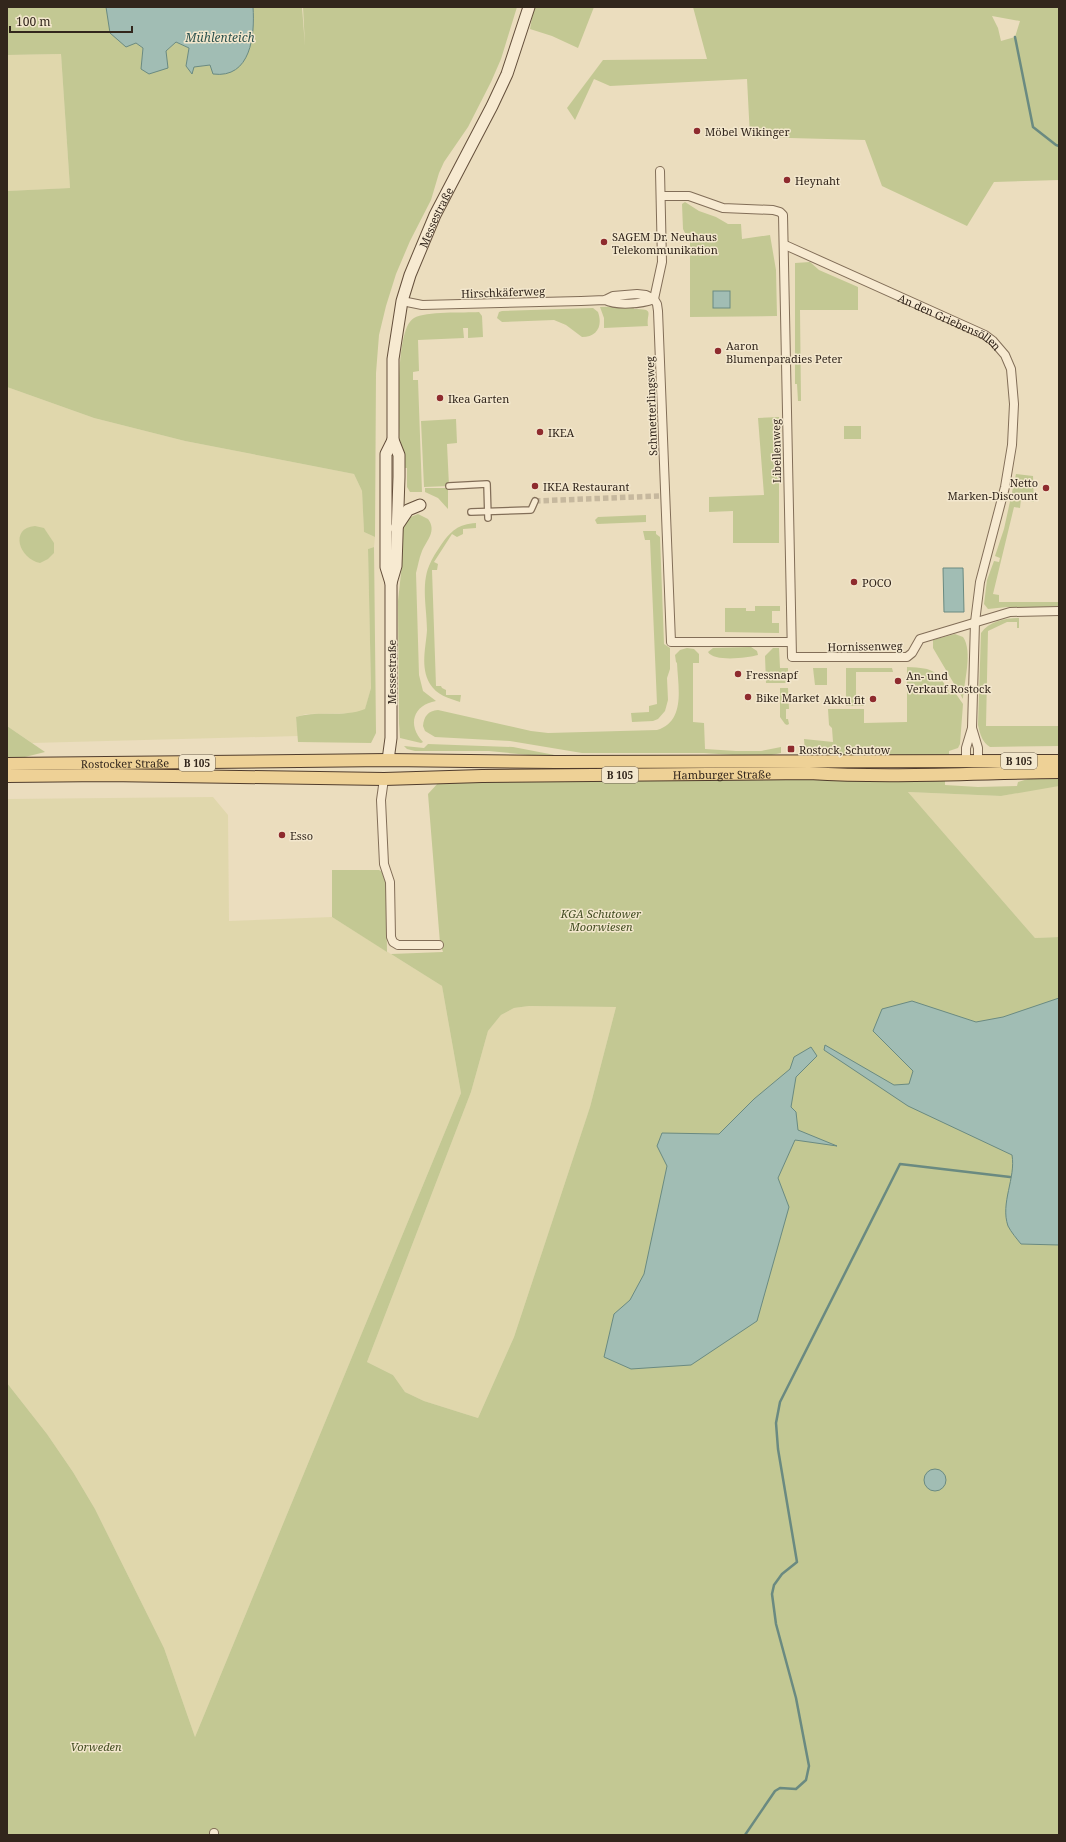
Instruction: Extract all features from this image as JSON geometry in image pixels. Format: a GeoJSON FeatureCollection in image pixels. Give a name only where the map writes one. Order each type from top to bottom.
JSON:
{"type":"FeatureCollection","features":[{"type":"Feature","properties":{"kind":"main road","name":"Messestraße"},"geometry":{"type":"LineString","coordinates":[[391,583],[386,567],[386,454],[392,440],[392,359],[402,301],[410,275],[435,215],[507,74],[529,7]]}},
{"type":"Feature","properties":{"kind":"main road","name":"Messestraße"},"geometry":{"type":"LineString","coordinates":[[388,760],[391,738],[391,583],[396,566],[399,455],[392,440]]}},
{"type":"Feature","properties":{"kind":"main road"},"geometry":{"type":"LineString","coordinates":[[396,528],[408,510],[420,505]]}},
{"type":"Feature","properties":{"kind":"main road"},"geometry":{"type":"LineString","coordinates":[[384,779],[388,760]]}},
{"type":"Feature","properties":{"kind":"main road","name":"Hamburger Straße"},"geometry":{"type":"LineString","coordinates":[[388,760],[555,762],[1059,761]]}},
{"type":"Feature","properties":{"kind":"main road","name":"Rostocker Straße"},"geometry":{"type":"LineString","coordinates":[[7,764],[388,760]]}},
{"type":"Feature","properties":{"kind":"main road","name":"An den Griebensöllen"},"geometry":{"type":"LineString","coordinates":[[966,761],[966,775]]}},
{"type":"Feature","properties":{"kind":"main road","name":"An den Griebensöllen"},"geometry":{"type":"LineString","coordinates":[[978,761],[979,775]]}},
{"type":"Feature","properties":{"kind":"main road","name":"Hamburger Straße"},"geometry":{"type":"LineString","coordinates":[[384,779],[506,775],[809,773],[855,776],[979,775],[1059,772]]}},
{"type":"Feature","properties":{"kind":"main road","name":"Rostocker Straße"},"geometry":{"type":"LineString","coordinates":[[7,776],[107,775],[384,779]]}},
{"type":"Feature","properties":{"kind":"street","name":"Schmetterlingsweg"},"geometry":{"type":"LineString","coordinates":[[660,171],[662,262],[654,299],[657,304],[658,311],[671,642],[791,642]]}},
{"type":"Feature","properties":{"kind":"street"},"geometry":{"type":"LineString","coordinates":[[661,196],[689,196],[723,208],[780,212],[784,219],[785,245]]}},
{"type":"Feature","properties":{"kind":"street","name":"An den Griebensöllen"},"geometry":{"type":"LineString","coordinates":[[785,245],[985,335],[993,341],[1005,355],[1011,369],[1014,404],[1012,445],[1005,487],[980,582],[975,622],[972,728],[966,748],[966,761]]}},
{"type":"Feature","properties":{"kind":"street","name":"Libellenweg"},"geometry":{"type":"LineString","coordinates":[[785,245],[789,588],[792,657]]}},
{"type":"Feature","properties":{"kind":"street","name":"Hirschkäferweg"},"geometry":{"type":"LineString","coordinates":[[402,301],[422,305],[605,300],[611,303],[646,302],[654,299]]}},
{"type":"Feature","properties":{"kind":"street"},"geometry":{"type":"LineString","coordinates":[[449,486],[487,484],[488,518]]}},
{"type":"Feature","properties":{"kind":"street"},"geometry":{"type":"LineString","coordinates":[[471,512],[531,510],[535,501]]}},
{"type":"Feature","properties":{"kind":"street"},"geometry":{"type":"LineString","coordinates":[[975,622],[1010,612],[1059,611]]}},
{"type":"Feature","properties":{"kind":"street","name":"Hornissenweg"},"geometry":{"type":"LineString","coordinates":[[792,657],[907,657],[912,653],[920,639],[975,622]]}},
{"type":"Feature","properties":{"kind":"street","name":"An den Griebensöllen"},"geometry":{"type":"LineString","coordinates":[[972,728],[978,748],[978,761]]}},
{"type":"Feature","properties":{"kind":"street"},"geometry":{"type":"LineString","coordinates":[[384,779],[381,800],[384,864],[390,882],[391,936],[393,942],[398,945],[439,945]]}},
{"type":"Feature","properties":{"kind":"shaded area"},"geometry":{"type":"Polygon","coordinates":[[[61,54],[70,188],[7,191],[7,55],[61,54]]]}},
{"type":"Feature","properties":{"kind":"shaded area"},"geometry":{"type":"Polygon","coordinates":[[[7,387],[94,418],[185,441],[354,474],[362,491],[364,532],[375,537],[374,547],[368,549],[371,688],[365,710],[356,713],[306,714],[296,717],[298,736],[32,743],[7,726],[7,387]]]}},
{"type":"Feature","properties":{"kind":"shaded area"},"geometry":{"type":"Polygon","coordinates":[[[1059,786],[1059,937],[1035,938],[908,792],[1001,796],[1059,786]]]}},
{"type":"Feature","properties":{"kind":"shaded area"},"geometry":{"type":"Polygon","coordinates":[[[213,797],[228,815],[229,921],[332,917],[442,986],[461,1093],[195,1737],[164,1648],[95,1509],[73,1472],[47,1434],[7,1383],[7,799],[213,797]]]}},
{"type":"Feature","properties":{"kind":"shaded area"},"geometry":{"type":"Polygon","coordinates":[[[529,1006],[616,1007],[590,1107],[514,1337],[478,1418],[424,1401],[405,1392],[393,1375],[367,1362],[471,1092],[488,1031],[501,1015],[514,1008],[529,1006]]]}},
{"type":"Feature","properties":{"kind":"green space"},"geometry":{"type":"Polygon","coordinates":[[[7,7],[106,7],[111,33],[136,43],[143,48],[141,69],[176,42],[189,48],[186,66],[192,73],[193,67],[210,65],[254,24],[253,7],[302,7],[305,46],[303,7],[517,7],[501,59],[491,82],[468,127],[444,162],[431,200],[410,241],[396,274],[386,306],[379,335],[376,373],[375,537],[364,532],[362,491],[354,474],[185,441],[94,418],[7,387],[7,191],[70,188],[61,54],[7,55],[7,7]]]}},
{"type":"Feature","properties":{"kind":"green space"},"geometry":{"type":"Polygon","coordinates":[[[534,7],[594,7],[578,48],[552,36],[530,29],[534,7]]]}},
{"type":"Feature","properties":{"kind":"green space"},"geometry":{"type":"Polygon","coordinates":[[[693,7],[1059,7],[1059,180],[994,182],[967,226],[882,186],[865,140],[750,137],[747,79],[610,86],[594,79],[575,120],[567,108],[603,60],[707,59],[693,7]],[[992,16],[998,28],[1001,41],[1015,37],[1020,21],[992,16]]]}},
{"type":"Feature","properties":{"kind":"green space"},"geometry":{"type":"Polygon","coordinates":[[[685,202],[699,211],[716,217],[728,224],[741,224],[742,239],[770,235],[776,270],[777,316],[690,317],[690,234],[685,233],[683,229],[682,204],[685,202]]]}},
{"type":"Feature","properties":{"kind":"green space"},"geometry":{"type":"Polygon","coordinates":[[[810,262],[819,270],[858,287],[858,310],[800,310],[801,401],[798,401],[797,384],[795,384],[795,263],[810,262]]]}},
{"type":"Feature","properties":{"kind":"green space"},"geometry":{"type":"Polygon","coordinates":[[[633,306],[634,309],[648,311],[648,326],[604,328],[604,318],[600,307],[633,306]]]}},
{"type":"Feature","properties":{"kind":"green space"},"geometry":{"type":"Polygon","coordinates":[[[593,308],[598,312],[600,322],[598,330],[592,335],[582,337],[566,325],[554,320],[502,322],[497,318],[499,312],[502,311],[593,308]]]}},
{"type":"Feature","properties":{"kind":"green space"},"geometry":{"type":"Polygon","coordinates":[[[479,312],[482,316],[483,337],[468,338],[468,328],[463,328],[464,338],[418,340],[419,371],[413,372],[413,380],[418,380],[422,492],[410,492],[407,487],[407,468],[401,468],[399,412],[400,364],[407,327],[414,318],[427,314],[479,312]]]}},
{"type":"Feature","properties":{"kind":"green space"},"geometry":{"type":"Polygon","coordinates":[[[779,417],[779,543],[733,543],[733,511],[709,512],[709,497],[764,495],[758,418],[779,417]]]}},
{"type":"Feature","properties":{"kind":"green space"},"geometry":{"type":"Polygon","coordinates":[[[456,419],[457,443],[447,444],[449,486],[424,487],[421,421],[456,419]]]}},
{"type":"Feature","properties":{"kind":"green space"},"geometry":{"type":"Polygon","coordinates":[[[844,426],[861,426],[861,439],[844,439],[844,426]]]}},
{"type":"Feature","properties":{"kind":"green space"},"geometry":{"type":"Polygon","coordinates":[[[1016,474],[1033,476],[1034,502],[1021,499],[1020,508],[1014,507],[993,594],[999,595],[999,602],[1059,602],[1059,607],[1007,607],[988,609],[984,604],[987,580],[994,561],[999,562],[1000,558],[995,556],[1004,529],[1016,474]]]}},
{"type":"Feature","properties":{"kind":"green space"},"geometry":{"type":"Polygon","coordinates":[[[425,488],[448,488],[448,509],[438,498],[425,492],[425,488]]]}},
{"type":"Feature","properties":{"kind":"green space"},"geometry":{"type":"Polygon","coordinates":[[[418,514],[428,519],[432,528],[421,554],[416,573],[419,675],[423,691],[436,701],[428,703],[422,707],[415,717],[415,729],[423,742],[421,743],[400,738],[399,723],[398,601],[402,564],[403,525],[406,519],[418,514]]]}},
{"type":"Feature","properties":{"kind":"green space"},"geometry":{"type":"Polygon","coordinates":[[[646,515],[646,522],[597,524],[595,520],[598,517],[646,515]]]}},
{"type":"Feature","properties":{"kind":"green space"},"geometry":{"type":"Polygon","coordinates":[[[476,523],[476,528],[463,529],[463,534],[457,537],[452,534],[434,562],[438,564],[437,570],[432,570],[436,686],[441,686],[446,690],[446,695],[461,695],[460,702],[436,691],[430,684],[425,671],[424,664],[427,630],[425,581],[432,560],[448,536],[456,529],[464,525],[476,523]]]}},
{"type":"Feature","properties":{"kind":"green space"},"geometry":{"type":"Polygon","coordinates":[[[35,526],[44,528],[54,543],[54,553],[48,559],[40,563],[27,556],[22,550],[20,544],[22,532],[27,528],[35,526]]]}},
{"type":"Feature","properties":{"kind":"green space"},"geometry":{"type":"Polygon","coordinates":[[[643,531],[656,531],[656,534],[660,537],[664,644],[670,648],[670,669],[667,678],[668,700],[665,711],[658,719],[653,721],[632,722],[631,713],[649,712],[649,706],[657,704],[650,540],[645,540],[643,531]]]}},
{"type":"Feature","properties":{"kind":"green space"},"geometry":{"type":"Polygon","coordinates":[[[374,547],[376,733],[371,743],[298,742],[296,717],[313,714],[357,712],[365,709],[371,688],[368,549],[374,547]]]}},
{"type":"Feature","properties":{"kind":"green space"},"geometry":{"type":"Polygon","coordinates":[[[755,606],[780,606],[780,611],[772,611],[772,623],[779,623],[779,633],[725,632],[725,608],[746,608],[746,611],[755,611],[755,606]]]}},
{"type":"Feature","properties":{"kind":"green space"},"geometry":{"type":"Polygon","coordinates":[[[1019,618],[1019,628],[1017,628],[1017,622],[1007,622],[988,631],[986,726],[1059,726],[1059,746],[990,747],[983,740],[980,732],[978,725],[981,633],[988,626],[998,621],[1019,618]]]}},
{"type":"Feature","properties":{"kind":"green space"},"geometry":{"type":"Polygon","coordinates":[[[955,634],[963,637],[966,643],[968,658],[963,699],[933,648],[933,640],[955,634]]]}},
{"type":"Feature","properties":{"kind":"green space"},"geometry":{"type":"Polygon","coordinates":[[[751,647],[757,651],[758,655],[739,658],[724,658],[711,655],[708,652],[713,648],[751,647]]]}},
{"type":"Feature","properties":{"kind":"green space"},"geometry":{"type":"Polygon","coordinates":[[[687,648],[694,649],[699,654],[699,663],[693,663],[693,722],[704,723],[705,749],[761,751],[781,747],[781,753],[762,757],[704,753],[582,753],[510,741],[435,737],[425,731],[423,726],[424,719],[427,715],[438,710],[531,731],[548,733],[657,730],[666,726],[676,711],[679,692],[675,655],[680,650],[687,648]]]}},
{"type":"Feature","properties":{"kind":"green space"},"geometry":{"type":"Polygon","coordinates":[[[773,648],[779,648],[780,668],[788,668],[788,683],[766,683],[765,656],[773,648]]]}},
{"type":"Feature","properties":{"kind":"green space"},"geometry":{"type":"Polygon","coordinates":[[[907,667],[924,668],[934,672],[942,680],[951,694],[956,694],[963,704],[960,744],[958,748],[949,751],[949,755],[833,756],[805,753],[804,739],[833,742],[832,728],[829,725],[828,709],[864,709],[864,723],[907,722],[907,667]]]}},
{"type":"Feature","properties":{"kind":"green space"},"geometry":{"type":"Polygon","coordinates":[[[813,668],[827,668],[827,685],[815,685],[813,668]]]}},
{"type":"Feature","properties":{"kind":"green space"},"geometry":{"type":"Polygon","coordinates":[[[846,668],[892,668],[893,672],[856,672],[856,701],[864,701],[864,706],[846,706],[846,668]]]}},
{"type":"Feature","properties":{"kind":"green space"},"geometry":{"type":"Polygon","coordinates":[[[780,688],[788,688],[789,709],[786,709],[786,719],[788,719],[789,724],[787,725],[780,717],[780,688]]]}},
{"type":"Feature","properties":{"kind":"green space"},"geometry":{"type":"Polygon","coordinates":[[[7,726],[45,752],[25,757],[7,757],[7,726]]]}},
{"type":"Feature","properties":{"kind":"green space"},"geometry":{"type":"Polygon","coordinates":[[[428,744],[513,747],[560,756],[539,756],[489,751],[415,751],[407,749],[404,746],[424,748],[428,744]]]}},
{"type":"Feature","properties":{"kind":"green space"},"geometry":{"type":"Polygon","coordinates":[[[1038,776],[1059,776],[1059,786],[1001,796],[908,792],[1035,938],[1059,937],[1059,1835],[7,1835],[7,1383],[47,1434],[73,1472],[95,1509],[164,1648],[195,1737],[461,1093],[442,986],[391,954],[443,952],[440,943],[428,794],[439,782],[828,779],[885,782],[945,781],[945,785],[978,787],[1017,786],[1018,782],[1038,776]],[[529,1006],[514,1008],[501,1015],[488,1031],[471,1092],[367,1362],[393,1375],[405,1392],[424,1401],[478,1418],[514,1337],[590,1107],[616,1007],[529,1006]]]}},
{"type":"Feature","properties":{"kind":"green space"},"geometry":{"type":"Polygon","coordinates":[[[332,870],[379,870],[384,873],[386,883],[387,952],[332,917],[332,870]]]}},
{"type":"Feature","properties":{"kind":"water","name":"Mühlenteich"},"geometry":{"type":"Polygon","coordinates":[[[106,7],[253,7],[253,30],[248,53],[236,70],[226,74],[213,74],[210,65],[194,67],[192,74],[186,66],[189,48],[176,42],[166,51],[168,68],[149,74],[141,69],[143,48],[136,43],[126,47],[110,33],[106,7]]]}},
{"type":"Feature","properties":{"kind":"water"},"geometry":{"type":"Polygon","coordinates":[[[713,291],[730,291],[730,308],[713,308],[713,291]]]}},
{"type":"Feature","properties":{"kind":"water"},"geometry":{"type":"Polygon","coordinates":[[[943,568],[963,568],[964,612],[944,612],[943,568]]]}},
{"type":"Feature","properties":{"kind":"water"},"geometry":{"type":"Polygon","coordinates":[[[1059,998],[1059,1245],[1021,1244],[1009,1228],[1006,1217],[1007,1199],[1013,1164],[1012,1155],[908,1106],[824,1050],[825,1045],[894,1085],[909,1084],[913,1071],[873,1031],[882,1009],[912,1001],[976,1022],[1003,1017],[1059,998]]]}},
{"type":"Feature","properties":{"kind":"water"},"geometry":{"type":"Polygon","coordinates":[[[811,1047],[817,1056],[796,1077],[791,1107],[796,1112],[798,1130],[837,1146],[795,1140],[778,1178],[789,1207],[757,1321],[691,1365],[631,1369],[604,1357],[614,1314],[630,1300],[644,1274],[667,1166],[657,1146],[662,1133],[719,1134],[754,1099],[790,1069],[794,1057],[811,1047]]]}},
{"type":"Feature","properties":{"kind":"water"},"geometry":{"type":"Polygon","coordinates":[[[935,1469],[943,1472],[946,1480],[943,1488],[935,1491],[927,1488],[924,1480],[927,1472],[935,1469]]]}},
{"type":"Feature","properties":{"kind":"waterway"},"geometry":{"type":"LineString","coordinates":[[1015,37],[1033,127],[1059,146]]}},
{"type":"Feature","properties":{"kind":"waterway"},"geometry":{"type":"LineString","coordinates":[[745,1835],[775,1791],[780,1788],[796,1789],[806,1780],[809,1766],[796,1698],[776,1624],[772,1594],[774,1585],[782,1574],[797,1562],[778,1449],[776,1423],[780,1402],[900,1164],[1010,1177]]}},
{"type":"Feature","properties":{"kind":"tunnel"},"geometry":{"type":"LineString","coordinates":[[535,501],[659,496]]}},
{"type":"Feature","properties":{"kind":"place","name":"Möbel Wikinger"},"geometry":{"type":"Point","coordinates":[697,131]}},
{"type":"Feature","properties":{"kind":"place","name":"Heynaht"},"geometry":{"type":"Point","coordinates":[787,180]}},
{"type":"Feature","properties":{"kind":"place","name":"SAGEM Dr. Neuhaus Telekommunikation"},"geometry":{"type":"Point","coordinates":[604,242]}},
{"type":"Feature","properties":{"kind":"place","name":"Aaron Blumenparadies Peter"},"geometry":{"type":"Point","coordinates":[718,351]}},
{"type":"Feature","properties":{"kind":"place","name":"Ikea Garten"},"geometry":{"type":"Point","coordinates":[440,398]}},
{"type":"Feature","properties":{"kind":"place","name":"IKEA"},"geometry":{"type":"Point","coordinates":[540,432]}},
{"type":"Feature","properties":{"kind":"place","name":"IKEA Restaurant"},"geometry":{"type":"Point","coordinates":[535,486]}},
{"type":"Feature","properties":{"kind":"place","name":"Netto Marken-Discount"},"geometry":{"type":"Point","coordinates":[1046,488]}},
{"type":"Feature","properties":{"kind":"place","name":"POCO"},"geometry":{"type":"Point","coordinates":[854,582]}},
{"type":"Feature","properties":{"kind":"place","name":"Fressnapf"},"geometry":{"type":"Point","coordinates":[738,674]}},
{"type":"Feature","properties":{"kind":"place","name":"An- und Verkauf Rostock"},"geometry":{"type":"Point","coordinates":[898,681]}},
{"type":"Feature","properties":{"kind":"place","name":"Bike Market"},"geometry":{"type":"Point","coordinates":[748,697]}},
{"type":"Feature","properties":{"kind":"place","name":"Akku fit"},"geometry":{"type":"Point","coordinates":[873,699]}},
{"type":"Feature","properties":{"kind":"place","name":"Rostock, Schutow"},"geometry":{"type":"Point","coordinates":[791,749]}},
{"type":"Feature","properties":{"kind":"place","name":"Esso"},"geometry":{"type":"Point","coordinates":[282,835]}},
{"type":"Feature","properties":{"kind":"park label","name":"KGA Schutower Moorwiesen"},"geometry":{"type":"Point","coordinates":[601,919]}},
{"type":"Feature","properties":{"kind":"park label","name":"Vorweden"},"geometry":{"type":"Point","coordinates":[96,1746]}}]}
